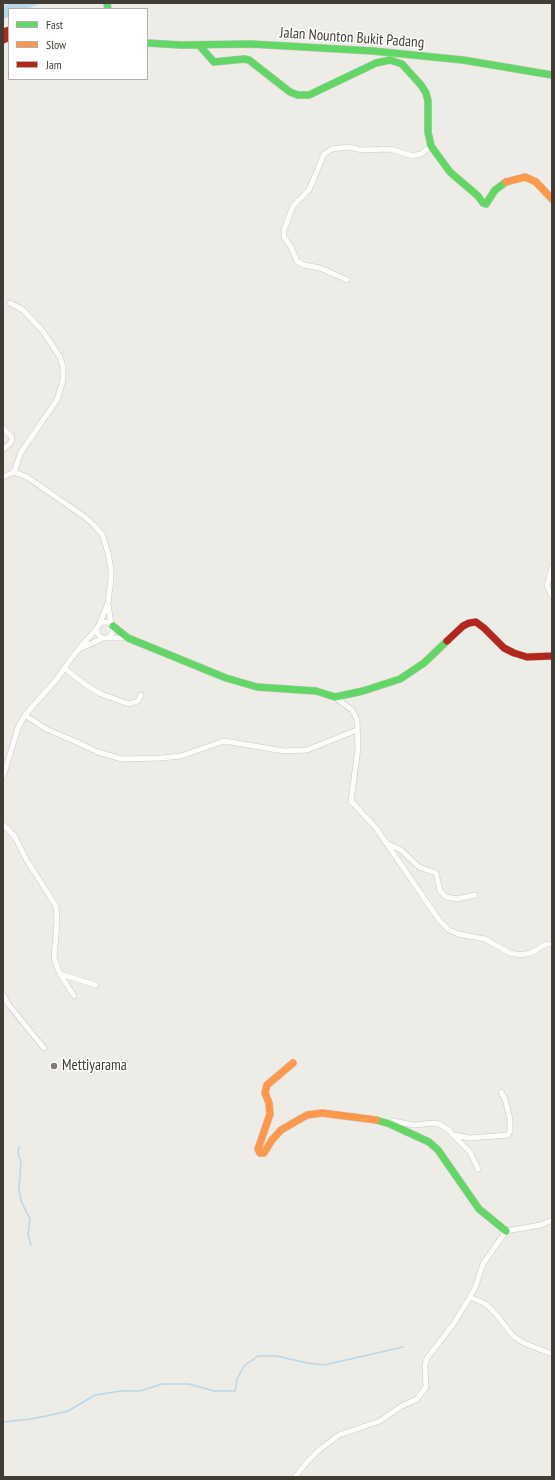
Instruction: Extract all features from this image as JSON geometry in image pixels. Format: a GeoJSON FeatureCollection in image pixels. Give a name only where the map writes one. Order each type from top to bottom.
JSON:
{"type":"FeatureCollection","features":[{"type":"Feature","properties":{"kind":"street","name":"Jalan Nounton Bukit Padang"},"geometry":{"type":"LineString","coordinates":[[148,42],[169,45],[267,45],[400,53],[491,64],[552,75]]}},
{"type":"Feature","properties":{"kind":"street"},"geometry":{"type":"LineString","coordinates":[[199,45],[214,62],[244,59],[249,60],[290,92],[298,95],[308,95],[376,63],[390,60],[402,64],[421,85],[426,93],[428,102],[428,132],[431,146],[450,172],[486,204],[498,187],[515,179],[525,177],[536,182],[552,199]]}},
{"type":"Feature","properties":{"kind":"street"},"geometry":{"type":"LineString","coordinates":[[400,53],[402,64]]}},
{"type":"Feature","properties":{"kind":"street"},"geometry":{"type":"LineString","coordinates":[[347,280],[320,268],[304,265],[297,261],[291,247],[284,237],[284,230],[293,206],[309,190],[324,154],[332,149],[347,147],[363,150],[390,149],[413,156],[421,154],[431,146]]}},
{"type":"Feature","properties":{"kind":"street"},"geometry":{"type":"LineString","coordinates":[[10,303],[23,310],[42,330],[60,357],[63,367],[63,380],[57,400],[21,452],[14,472]]}},
{"type":"Feature","properties":{"kind":"street"},"geometry":{"type":"LineString","coordinates":[[3,428],[11,436],[12,440],[10,444],[3,448]]}},
{"type":"Feature","properties":{"kind":"street"},"geometry":{"type":"LineString","coordinates":[[3,477],[14,472],[27,477],[79,513],[99,530],[104,538],[111,570],[108,603],[113,633],[111,636],[80,649]]}},
{"type":"Feature","properties":{"kind":"street"},"geometry":{"type":"LineString","coordinates":[[552,567],[546,586],[552,596]]}},
{"type":"Feature","properties":{"kind":"street"},"geometry":{"type":"LineString","coordinates":[[108,603],[98,627],[98,634],[105,638],[128,638]]}},
{"type":"Feature","properties":{"kind":"street"},"geometry":{"type":"LineString","coordinates":[[3,777],[18,728],[25,715],[56,680],[98,627],[104,622],[112,625],[128,638],[226,678],[257,687],[316,691],[335,696],[363,691],[400,678],[424,663],[463,626],[469,623],[476,622],[504,648],[514,653],[527,657],[552,656]]}},
{"type":"Feature","properties":{"kind":"street"},"geometry":{"type":"LineString","coordinates":[[64,668],[86,685],[102,694],[130,704],[138,701],[141,695]]}},
{"type":"Feature","properties":{"kind":"street"},"geometry":{"type":"LineString","coordinates":[[335,696],[355,713],[357,720],[358,748],[351,801],[376,828],[439,920],[449,930],[458,934],[485,939],[510,953],[520,955],[531,953],[546,944],[552,944]]}},
{"type":"Feature","properties":{"kind":"street"},"geometry":{"type":"LineString","coordinates":[[25,715],[46,729],[98,752],[122,759],[180,756],[224,741],[284,751],[307,750],[357,730]]}},
{"type":"Feature","properties":{"kind":"street"},"geometry":{"type":"LineString","coordinates":[[3,825],[8,828],[15,837],[26,859],[56,906],[57,922],[54,958],[60,974],[74,996]]}},
{"type":"Feature","properties":{"kind":"street"},"geometry":{"type":"LineString","coordinates":[[386,843],[401,850],[419,867],[436,873],[440,891],[446,898],[457,899],[475,895]]}},
{"type":"Feature","properties":{"kind":"street"},"geometry":{"type":"LineString","coordinates":[[60,974],[96,985]]}},
{"type":"Feature","properties":{"kind":"street"},"geometry":{"type":"LineString","coordinates":[[3,994],[8,1004],[44,1048]]}},
{"type":"Feature","properties":{"kind":"street"},"geometry":{"type":"LineString","coordinates":[[293,1063],[267,1085],[265,1093],[269,1103],[270,1114],[258,1149],[260,1153],[264,1153],[272,1140],[281,1130],[307,1115],[322,1113],[374,1119],[390,1124],[428,1142],[438,1150],[462,1182],[479,1209],[506,1231]]}},
{"type":"Feature","properties":{"kind":"street"},"geometry":{"type":"LineString","coordinates":[[453,1134],[470,1138],[508,1135],[510,1131],[510,1119],[505,1099],[501,1092]]}},
{"type":"Feature","properties":{"kind":"street"},"geometry":{"type":"LineString","coordinates":[[390,1124],[393,1121],[414,1125],[439,1124],[449,1130],[470,1152],[478,1169]]}},
{"type":"Feature","properties":{"kind":"street"},"geometry":{"type":"LineString","coordinates":[[295,1477],[319,1450],[339,1435],[380,1422],[400,1408],[417,1399],[426,1387],[425,1365],[427,1358],[452,1326],[475,1288],[484,1264],[506,1231],[541,1225],[552,1220]]}},
{"type":"Feature","properties":{"kind":"street"},"geometry":{"type":"LineString","coordinates":[[470,1297],[486,1304],[513,1336],[524,1343],[552,1354]]}},
{"type":"Feature","properties":{"kind":"water"},"geometry":{"type":"Polygon","coordinates":[[[11,3],[41,3],[29,8],[8,8],[8,17],[3,19],[3,6],[11,3]]]}},
{"type":"Feature","properties":{"kind":"waterway"},"geometry":{"type":"LineString","coordinates":[[19,1147],[18,1153],[21,1162],[19,1189],[21,1201],[30,1219],[28,1235],[31,1245]]}},
{"type":"Feature","properties":{"kind":"waterway"},"geometry":{"type":"LineString","coordinates":[[3,1422],[31,1419],[68,1411],[95,1395],[121,1391],[140,1391],[162,1384],[189,1384],[214,1391],[235,1391],[237,1379],[244,1366],[258,1356],[277,1356],[307,1363],[324,1365],[403,1347]]}},
{"type":"Feature","properties":{"kind":"traffic: fast"},"geometry":{"type":"LineString","coordinates":[[107,3],[108,8]]}},
{"type":"Feature","properties":{"kind":"traffic: fast"},"geometry":{"type":"LineString","coordinates":[[148,43],[181,45],[251,44],[373,51],[463,60],[552,75]]}},
{"type":"Feature","properties":{"kind":"traffic: fast"},"geometry":{"type":"LineString","coordinates":[[199,45],[214,62],[244,59],[249,60],[290,92],[298,95],[309,95],[376,63],[390,60],[402,64],[421,85],[426,93],[428,101],[428,132],[431,146],[450,172],[478,196],[483,203],[486,204],[495,190],[506,182]]}},
{"type":"Feature","properties":{"kind":"traffic: fast"},"geometry":{"type":"LineString","coordinates":[[113,626],[128,638],[226,678],[257,687],[316,691],[335,697],[363,691],[400,679],[424,663],[447,641]]}},
{"type":"Feature","properties":{"kind":"traffic: fast"},"geometry":{"type":"LineString","coordinates":[[376,1120],[390,1124],[429,1142],[438,1150],[479,1209],[506,1231]]}},
{"type":"Feature","properties":{"kind":"traffic: slow"},"geometry":{"type":"LineString","coordinates":[[506,182],[525,177],[536,182],[552,199]]}},
{"type":"Feature","properties":{"kind":"traffic: slow"},"geometry":{"type":"LineString","coordinates":[[293,1063],[267,1085],[265,1093],[269,1103],[270,1114],[258,1149],[260,1153],[264,1153],[272,1140],[281,1130],[307,1115],[322,1113],[376,1120]]}},
{"type":"Feature","properties":{"kind":"traffic: jam"},"geometry":{"type":"LineString","coordinates":[[3,32],[8,30]]}},
{"type":"Feature","properties":{"kind":"traffic: jam"},"geometry":{"type":"LineString","coordinates":[[3,40],[8,38]]}},
{"type":"Feature","properties":{"kind":"traffic: jam"},"geometry":{"type":"LineString","coordinates":[[447,641],[463,626],[476,622],[504,648],[514,653],[527,657],[552,656]]}},
{"type":"Feature","properties":{"kind":"place","name":"Mettiyarama"},"geometry":{"type":"Point","coordinates":[54,1066]}}]}
